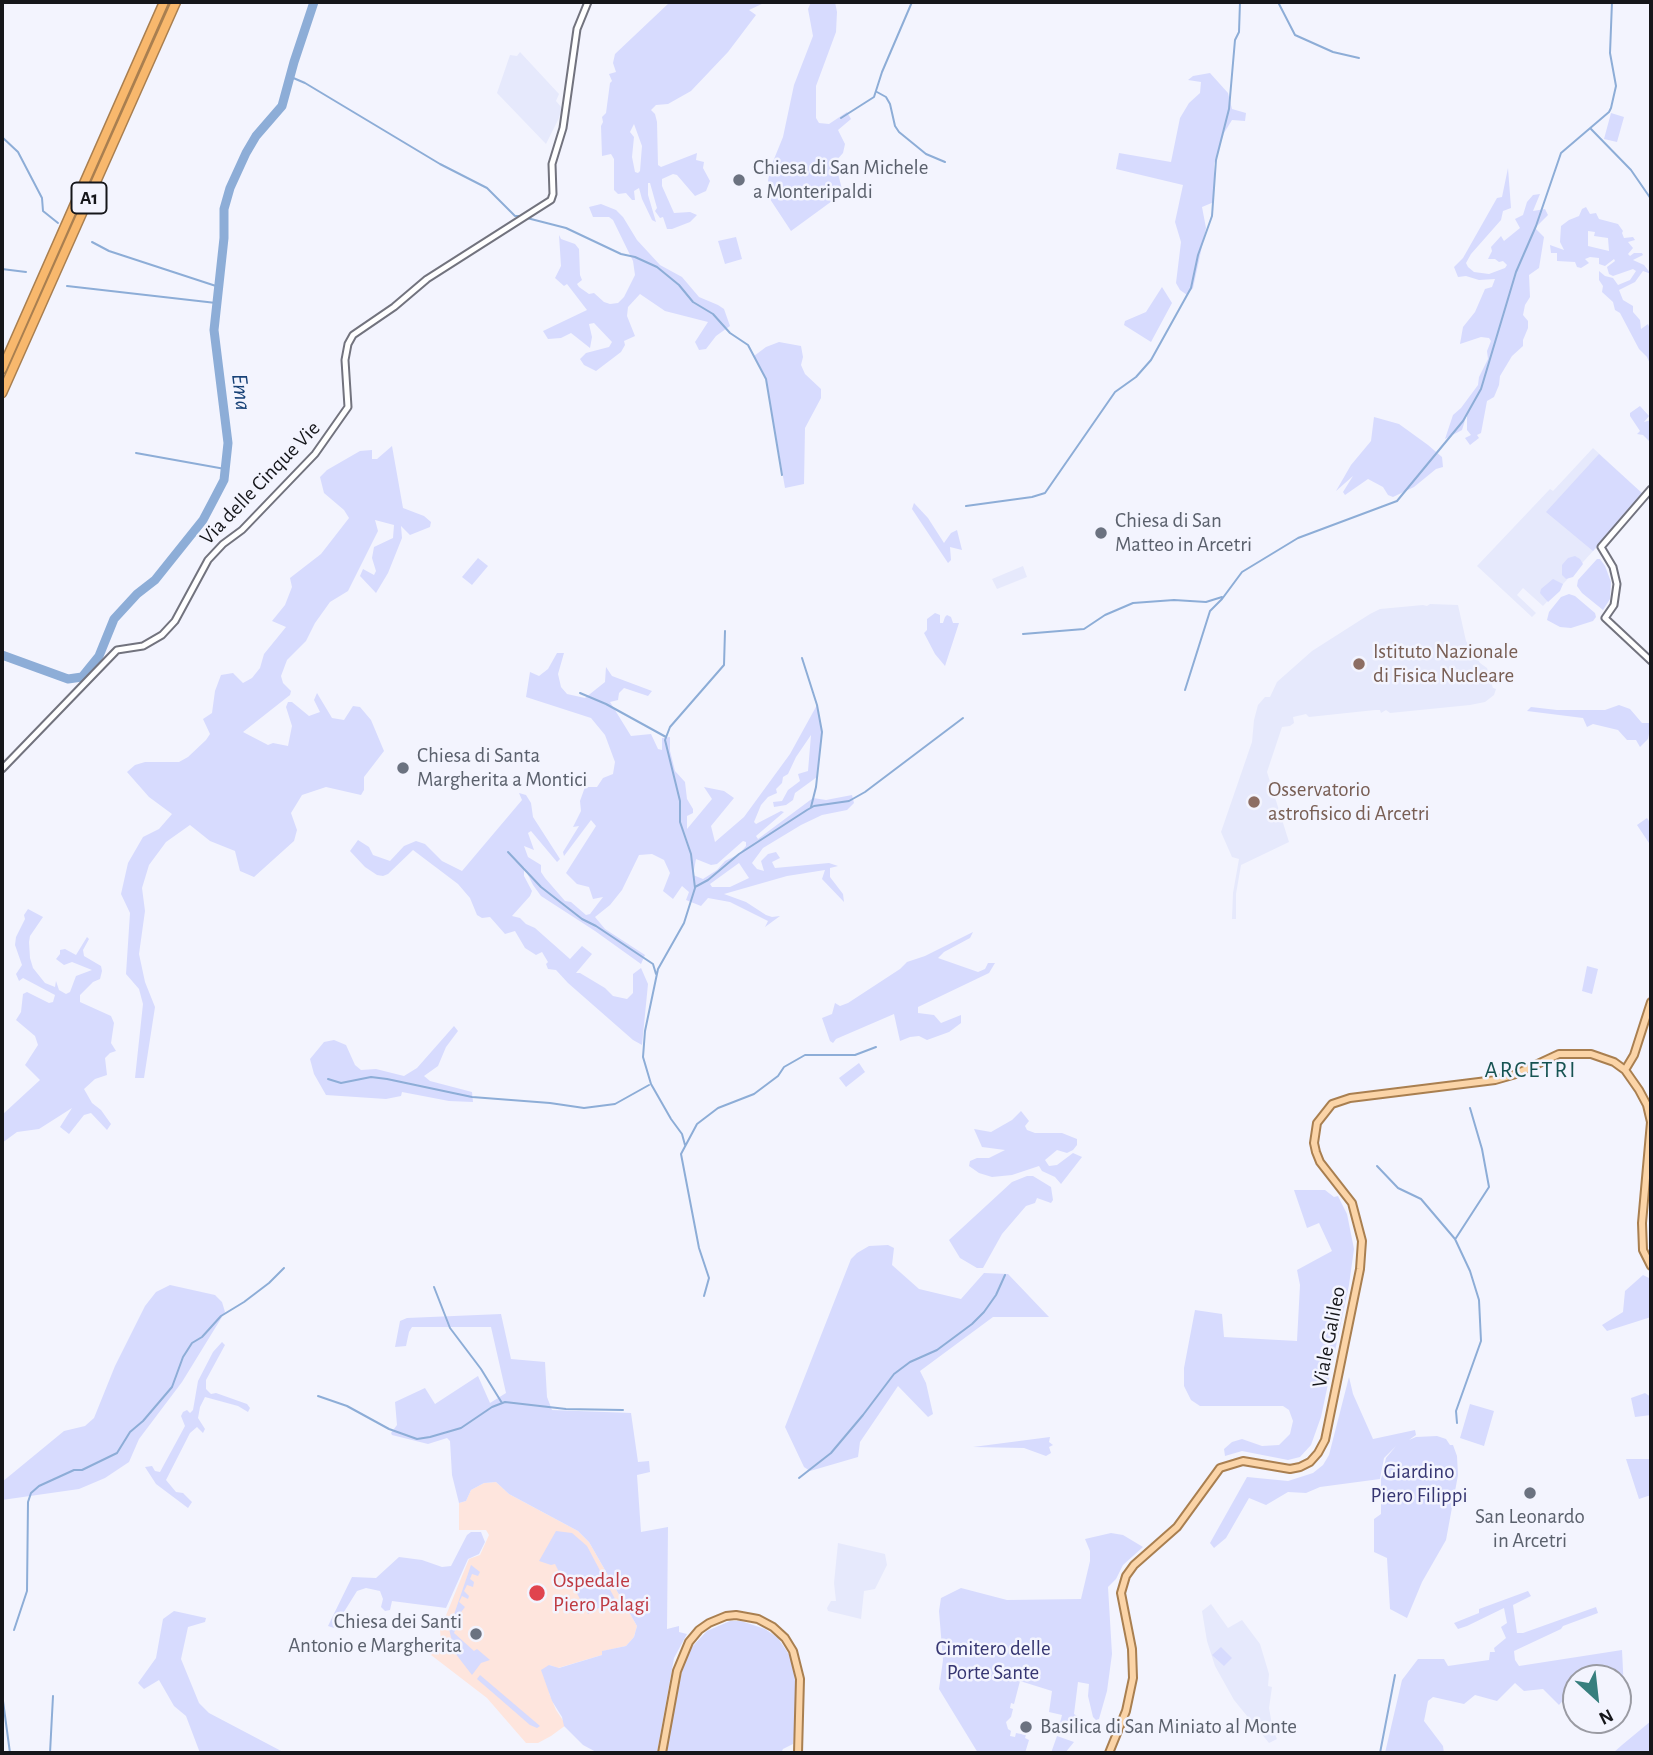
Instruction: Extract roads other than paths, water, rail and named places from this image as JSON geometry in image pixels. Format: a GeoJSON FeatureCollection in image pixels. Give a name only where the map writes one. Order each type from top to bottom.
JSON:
{"type":"FeatureCollection","features":[{"type":"Feature","properties":{"kind":"highway","name":"A1"},"geometry":{"type":"LineString","coordinates":[[2,369],[164,2]]}},
{"type":"Feature","properties":{"kind":"highway","name":"A1"},"geometry":{"type":"LineString","coordinates":[[2,393],[176,2]]}},
{"type":"Feature","properties":{"kind":"main road"},"geometry":{"type":"LineString","coordinates":[[1651,1002],[1632,1058],[1625,1070],[1647,1106],[1651,1135],[1642,1223],[1643,1250],[1651,1266]]}},
{"type":"Feature","properties":{"kind":"main road","name":"Viale Galileo"},"geometry":{"type":"LineString","coordinates":[[1109,1753],[1126,1712],[1133,1678],[1132,1649],[1121,1593],[1122,1584],[1130,1570],[1177,1527],[1220,1468],[1243,1461],[1279,1468],[1300,1467],[1310,1462],[1325,1440],[1360,1269],[1362,1241],[1352,1203],[1320,1162],[1316,1152],[1315,1132],[1321,1116],[1332,1104],[1350,1097],[1420,1091],[1495,1080],[1516,1074],[1559,1054],[1591,1054],[1614,1062],[1625,1070]]}},
{"type":"Feature","properties":{"kind":"main road"},"geometry":{"type":"LineString","coordinates":[[662,1753],[677,1671],[689,1642],[699,1630],[713,1621],[726,1616],[741,1615],[774,1627],[793,1651],[800,1679],[798,1753]]}},
{"type":"Feature","properties":{"kind":"street","name":"Via delle Cinque Vie"},"geometry":{"type":"LineString","coordinates":[[2,769],[117,650],[144,646],[162,635],[175,621],[208,560],[242,530],[315,454],[348,408],[345,360],[353,335],[394,307],[426,279],[551,200],[554,189],[552,164],[563,128],[577,29],[588,2]]}},
{"type":"Feature","properties":{"kind":"street"},"geometry":{"type":"LineString","coordinates":[[1651,489],[1603,543],[1602,550],[1613,567],[1617,584],[1614,606],[1605,618],[1651,660]]}},
{"type":"Feature","properties":{"kind":"waterway","name":"Ema"},"geometry":{"type":"LineString","coordinates":[[2,655],[68,679],[82,677],[99,656],[114,619],[137,594],[155,580],[203,520],[224,480],[228,443],[214,330],[224,238],[224,209],[246,153],[256,136],[282,106],[314,2]]}},
{"type":"Feature","properties":{"kind":"waterway"},"geometry":{"type":"LineString","coordinates":[[841,118],[874,97],[912,2]]}},
{"type":"Feature","properties":{"kind":"waterway"},"geometry":{"type":"LineString","coordinates":[[966,506],[1045,493],[1115,392],[1136,377],[1151,360],[1191,288],[1198,255],[1212,216],[1216,160],[1229,109],[1240,2]]}},
{"type":"Feature","properties":{"kind":"waterway"},"geometry":{"type":"LineString","coordinates":[[1278,2],[1295,35],[1333,52],[1359,58]]}},
{"type":"Feature","properties":{"kind":"waterway"},"geometry":{"type":"LineString","coordinates":[[1185,690],[1210,611],[1242,572],[1298,538],[1397,501],[1463,421],[1481,389],[1516,272],[1536,226],[1561,153],[1611,108],[1616,86],[1610,53],[1612,2]]}},
{"type":"Feature","properties":{"kind":"waterway"},"geometry":{"type":"LineString","coordinates":[[291,77],[440,164],[487,188],[515,216],[522,216]]}},
{"type":"Feature","properties":{"kind":"waterway"},"geometry":{"type":"LineString","coordinates":[[877,92],[886,97],[890,104],[899,132],[926,154],[945,162]]}},
{"type":"Feature","properties":{"kind":"waterway"},"geometry":{"type":"LineString","coordinates":[[1591,129],[1631,170],[1651,199]]}},
{"type":"Feature","properties":{"kind":"waterway"},"geometry":{"type":"LineString","coordinates":[[2,137],[18,152],[42,198],[43,211],[58,223]]}},
{"type":"Feature","properties":{"kind":"waterway"},"geometry":{"type":"LineString","coordinates":[[527,218],[566,228],[621,254],[657,267],[679,285],[693,302],[713,314],[730,333],[748,345],[766,379],[782,475]]}},
{"type":"Feature","properties":{"kind":"waterway"},"geometry":{"type":"LineString","coordinates":[[92,242],[109,251],[219,287]]}},
{"type":"Feature","properties":{"kind":"waterway"},"geometry":{"type":"LineString","coordinates":[[2,269],[26,272]]}},
{"type":"Feature","properties":{"kind":"waterway"},"geometry":{"type":"LineString","coordinates":[[67,286],[216,303]]}},
{"type":"Feature","properties":{"kind":"waterway"},"geometry":{"type":"LineString","coordinates":[[136,453],[225,469]]}},
{"type":"Feature","properties":{"kind":"waterway"},"geometry":{"type":"LineString","coordinates":[[1023,634],[1084,629],[1105,615],[1133,603],[1174,600],[1206,602],[1222,597]]}},
{"type":"Feature","properties":{"kind":"waterway"},"geometry":{"type":"LineString","coordinates":[[685,1145],[682,1134],[651,1084],[643,1057],[645,1031],[658,969],[684,923],[695,888],[691,854],[680,822],[680,801],[665,740],[670,727],[724,665],[725,631]]}},
{"type":"Feature","properties":{"kind":"waterway"},"geometry":{"type":"LineString","coordinates":[[802,658],[817,705],[822,732],[811,807]]}},
{"type":"Feature","properties":{"kind":"waterway"},"geometry":{"type":"LineString","coordinates":[[580,693],[666,737]]}},
{"type":"Feature","properties":{"kind":"waterway"},"geometry":{"type":"LineString","coordinates":[[695,887],[708,880],[739,854],[814,806],[849,801],[865,792],[963,718]]}},
{"type":"Feature","properties":{"kind":"waterway"},"geometry":{"type":"LineString","coordinates":[[508,852],[541,887],[582,919],[653,964],[656,974]]}},
{"type":"Feature","properties":{"kind":"waterway"},"geometry":{"type":"LineString","coordinates":[[704,1296],[709,1278],[699,1248],[681,1154],[697,1124],[718,1108],[754,1094],[778,1076],[784,1067],[805,1055],[855,1055],[876,1047]]}},
{"type":"Feature","properties":{"kind":"waterway"},"geometry":{"type":"LineString","coordinates":[[328,1079],[341,1083],[371,1077],[472,1097],[584,1108],[615,1104],[649,1085]]}},
{"type":"Feature","properties":{"kind":"waterway"},"geometry":{"type":"LineString","coordinates":[[1456,1238],[1489,1187],[1470,1108]]}},
{"type":"Feature","properties":{"kind":"waterway"},"geometry":{"type":"LineString","coordinates":[[1377,1166],[1398,1188],[1421,1199],[1455,1239],[1470,1271],[1479,1300],[1481,1341],[1456,1411],[1457,1423]]}},
{"type":"Feature","properties":{"kind":"waterway"},"geometry":{"type":"LineString","coordinates":[[14,1630],[27,1591],[28,1502],[31,1493],[39,1486],[117,1453],[130,1432],[172,1387],[183,1357],[192,1343],[202,1337],[221,1316],[269,1283],[284,1268]]}},
{"type":"Feature","properties":{"kind":"waterway"},"geometry":{"type":"LineString","coordinates":[[799,1478],[831,1453],[894,1374],[910,1362],[937,1350],[972,1324],[996,1295],[1005,1275]]}},
{"type":"Feature","properties":{"kind":"waterway"},"geometry":{"type":"LineString","coordinates":[[434,1287],[450,1328],[481,1369],[502,1403]]}},
{"type":"Feature","properties":{"kind":"waterway"},"geometry":{"type":"LineString","coordinates":[[318,1396],[347,1406],[389,1429],[417,1439],[461,1428],[492,1407],[505,1402],[566,1409],[623,1410]]}},
{"type":"Feature","properties":{"kind":"waterway"},"geometry":{"type":"LineString","coordinates":[[1380,1753],[1395,1675]]}},
{"type":"Feature","properties":{"kind":"waterway"},"geometry":{"type":"LineString","coordinates":[[50,1753],[53,1696]]}},
{"type":"Feature","properties":{"kind":"waterway"},"geometry":{"type":"LineString","coordinates":[[3,1701],[10,1753]]}},
{"type":"Feature","properties":{"kind":"place","name":"Chiesa di San Michele a Monteripaldi"},"geometry":{"type":"Point","coordinates":[739,180]}},
{"type":"Feature","properties":{"kind":"place","name":"Chiesa di San Matteo in Arcetri"},"geometry":{"type":"Point","coordinates":[1101,533]}},
{"type":"Feature","properties":{"kind":"place","name":"Istituto Nazionale di Fisica Nucleare"},"geometry":{"type":"Point","coordinates":[1359,664]}},
{"type":"Feature","properties":{"kind":"place","name":"Chiesa di Santa Margherita a Montici"},"geometry":{"type":"Point","coordinates":[403,768]}},
{"type":"Feature","properties":{"kind":"place","name":"Osservatorio astrofisico di Arcetri"},"geometry":{"type":"Point","coordinates":[1254,802]}},
{"type":"Feature","properties":{"kind":"place","name":"San Leonardo in Arcetri"},"geometry":{"type":"Point","coordinates":[1530,1493]}},
{"type":"Feature","properties":{"kind":"place","name":"Ospedale Piero Palagi"},"geometry":{"type":"Point","coordinates":[537,1593]}},
{"type":"Feature","properties":{"kind":"place","name":"Chiesa dei Santi Antonio e Margherita"},"geometry":{"type":"Point","coordinates":[476,1634]}},
{"type":"Feature","properties":{"kind":"place","name":"Basilica di San Miniato al Monte"},"geometry":{"type":"Point","coordinates":[1026,1727]}},
{"type":"Feature","properties":{"kind":"district","name":"ARCETRI"},"geometry":{"type":"Point","coordinates":[1531,1070]}},
{"type":"Feature","properties":{"kind":"park label","name":"Giardino Piero Filippi"},"geometry":{"type":"Point","coordinates":[1419,1484]}},
{"type":"Feature","properties":{"kind":"park label","name":"Cimitero delle Porte Sante"},"geometry":{"type":"Point","coordinates":[993,1661]}}]}
